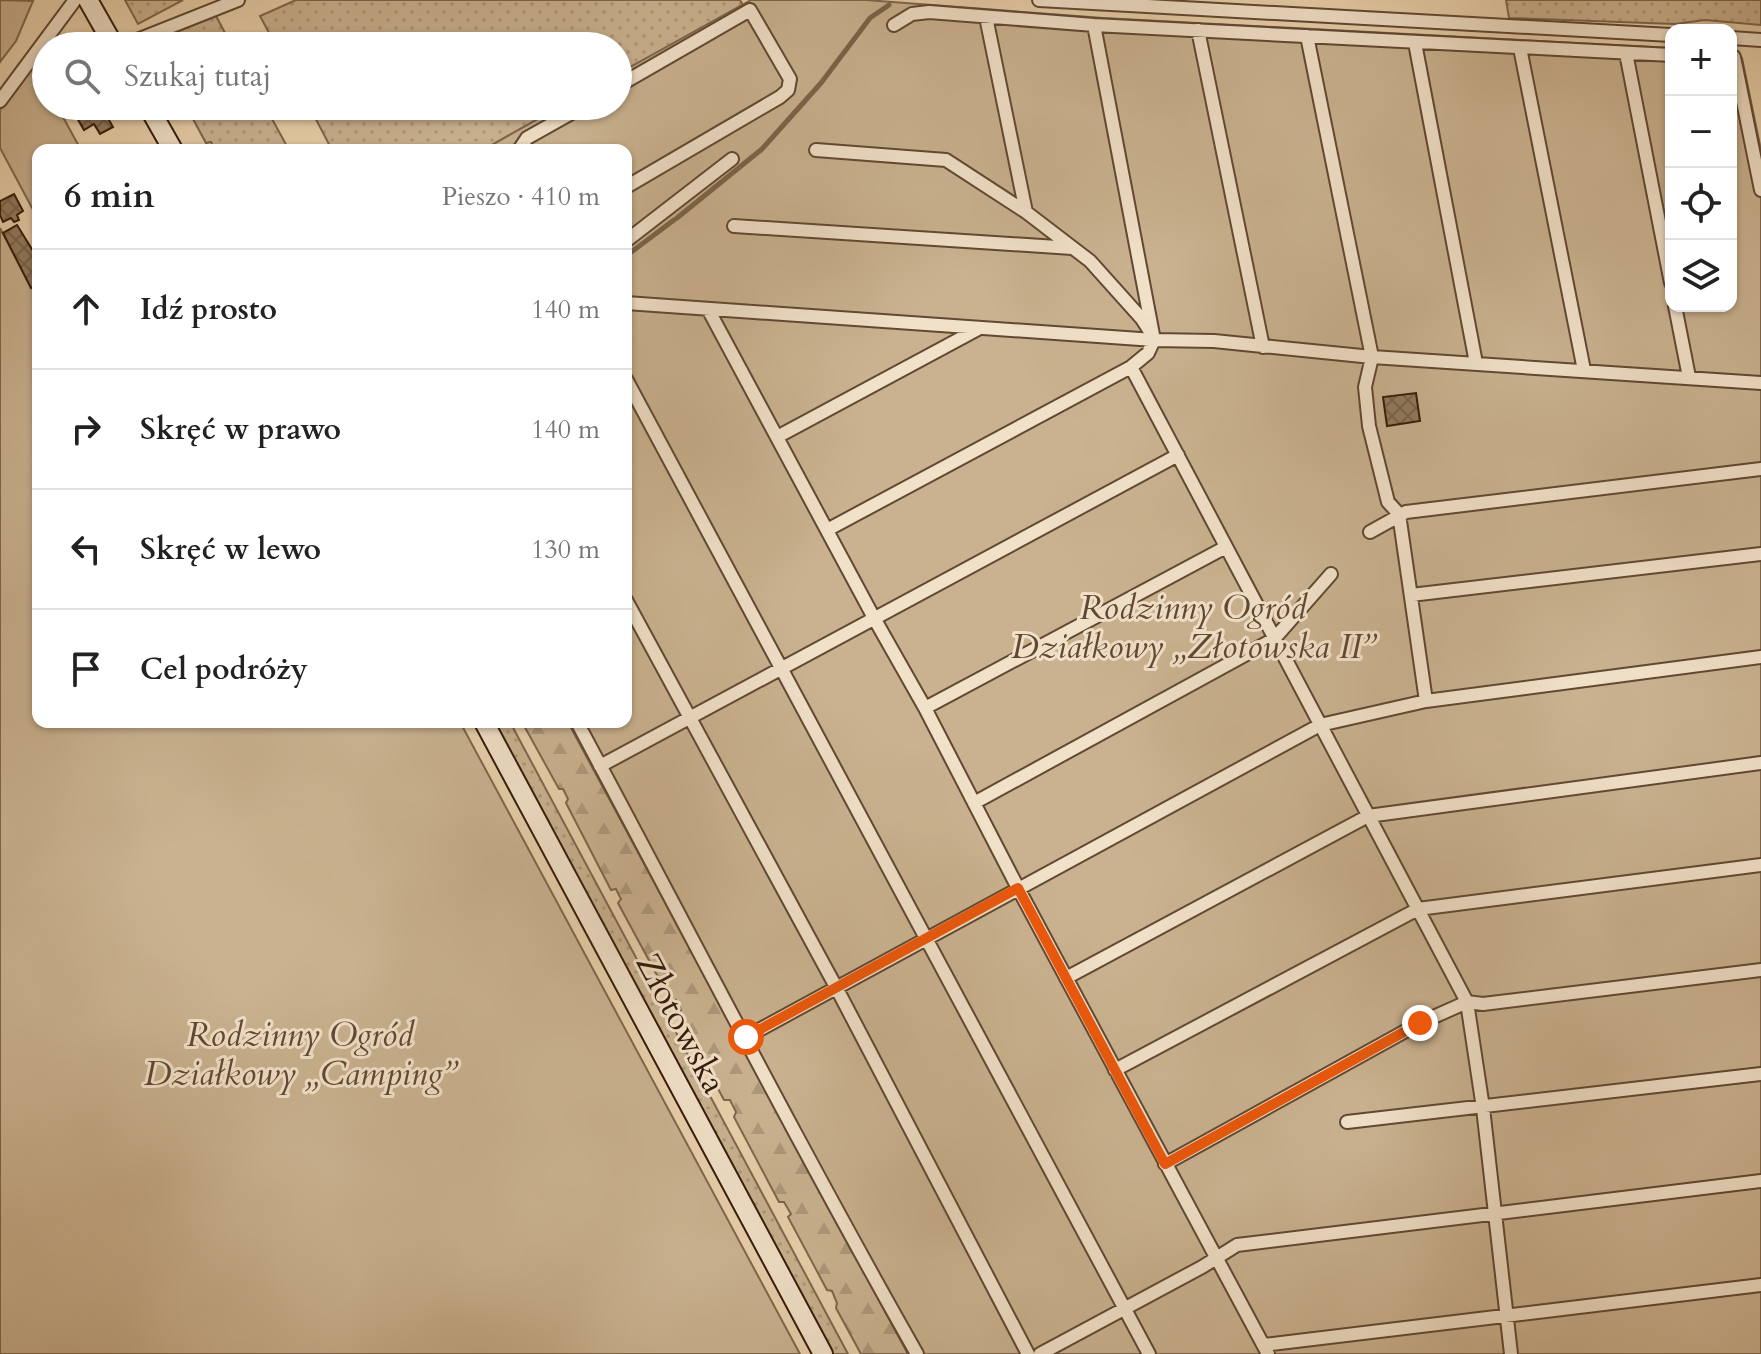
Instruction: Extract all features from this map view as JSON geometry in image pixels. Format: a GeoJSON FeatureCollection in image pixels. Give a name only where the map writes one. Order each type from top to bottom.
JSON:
{"type":"FeatureCollection","features":[{"type":"Feature","properties":{"kind":"street"},"geometry":{"type":"LineString","coordinates":[[51,32],[75,0]]}},
{"type":"Feature","properties":{"kind":"street"},"geometry":{"type":"LineString","coordinates":[[88,0],[106,32]]}},
{"type":"Feature","properties":{"kind":"street"},"geometry":{"type":"LineString","coordinates":[[157,32],[238,0]]}},
{"type":"Feature","properties":{"kind":"street"},"geometry":{"type":"LineString","coordinates":[[1039,0],[1665,35]]}},
{"type":"Feature","properties":{"kind":"street"},"geometry":{"type":"LineString","coordinates":[[632,77],[750,5],[790,79],[788,90],[780,97],[632,183]]}},
{"type":"Feature","properties":{"kind":"street"},"geometry":{"type":"LineString","coordinates":[[894,25],[912,14],[929,12],[1094,25],[1665,55]]}},
{"type":"Feature","properties":{"kind":"street"},"geometry":{"type":"LineString","coordinates":[[986,17],[1026,212]]}},
{"type":"Feature","properties":{"kind":"street"},"geometry":{"type":"LineString","coordinates":[[827,530],[1131,367],[1148,353],[1154,340],[1094,25]]}},
{"type":"Feature","properties":{"kind":"street"},"geometry":{"type":"LineString","coordinates":[[1198,30],[1263,347]]}},
{"type":"Feature","properties":{"kind":"street"},"geometry":{"type":"LineString","coordinates":[[1307,36],[1372,357],[1365,387],[1369,426],[1388,502],[1399,514],[1426,701]]}},
{"type":"Feature","properties":{"kind":"street"},"geometry":{"type":"LineString","coordinates":[[1737,38],[1761,40]]}},
{"type":"Feature","properties":{"kind":"street"},"geometry":{"type":"LineString","coordinates":[[1415,43],[1476,363]]}},
{"type":"Feature","properties":{"kind":"street"},"geometry":{"type":"LineString","coordinates":[[1520,48],[1584,370]]}},
{"type":"Feature","properties":{"kind":"street"},"geometry":{"type":"LineString","coordinates":[[1626,53],[1665,252]]}},
{"type":"Feature","properties":{"kind":"street"},"geometry":{"type":"LineString","coordinates":[[0,101],[32,58]]}},
{"type":"Feature","properties":{"kind":"street"},"geometry":{"type":"LineString","coordinates":[[1737,79],[1761,190]]}},
{"type":"Feature","properties":{"kind":"street"},"geometry":{"type":"LineString","coordinates":[[156,120],[170,144]]}},
{"type":"Feature","properties":{"kind":"street"},"geometry":{"type":"LineString","coordinates":[[523,144],[527,138],[559,120]]}},
{"type":"Feature","properties":{"kind":"street"},"geometry":{"type":"LineString","coordinates":[[816,150],[946,160],[1026,212],[1090,261],[1142,319],[1154,340]]}},
{"type":"Feature","properties":{"kind":"street"},"geometry":{"type":"LineString","coordinates":[[632,236],[732,159]]}},
{"type":"Feature","properties":{"kind":"street"},"geometry":{"type":"LineString","coordinates":[[734,226],[1072,248]]}},
{"type":"Feature","properties":{"kind":"street"},"geometry":{"type":"LineString","coordinates":[[632,303],[1154,340],[1214,341],[1372,357],[1761,383]]}},
{"type":"Feature","properties":{"kind":"street"},"geometry":{"type":"LineString","coordinates":[[708,309],[925,708],[1266,1350],[1761,1285]]}},
{"type":"Feature","properties":{"kind":"street"},"geometry":{"type":"LineString","coordinates":[[1676,312],[1689,377]]}},
{"type":"Feature","properties":{"kind":"street"},"geometry":{"type":"LineString","coordinates":[[777,437],[980,328]]}},
{"type":"Feature","properties":{"kind":"street"},"geometry":{"type":"LineString","coordinates":[[1131,367],[1467,1002],[1483,1108],[1511,1354]]}},
{"type":"Feature","properties":{"kind":"street"},"geometry":{"type":"LineString","coordinates":[[632,390],[1149,1354]]}},
{"type":"Feature","properties":{"kind":"street"},"geometry":{"type":"LineString","coordinates":[[600,766],[1178,455]]}},
{"type":"Feature","properties":{"kind":"street"},"geometry":{"type":"LineString","coordinates":[[1370,532],[1399,514],[1761,469]]}},
{"type":"Feature","properties":{"kind":"street"},"geometry":{"type":"LineString","coordinates":[[925,708],[1226,547]]}},
{"type":"Feature","properties":{"kind":"street"},"geometry":{"type":"LineString","coordinates":[[1411,595],[1761,554]]}},
{"type":"Feature","properties":{"kind":"street"},"geometry":{"type":"LineString","coordinates":[[974,803],[1274,639],[1331,574]]}},
{"type":"Feature","properties":{"kind":"street"},"geometry":{"type":"LineString","coordinates":[[632,611],[836,987],[1028,1354]]}},
{"type":"Feature","properties":{"kind":"street"},"geometry":{"type":"LineString","coordinates":[[746,1037],[1320,725],[1426,701],[1761,657]]}},
{"type":"Feature","properties":{"kind":"street","name":"Złotowska"},"geometry":{"type":"LineString","coordinates":[[487,728],[823,1354]]}},
{"type":"Feature","properties":{"kind":"street"},"geometry":{"type":"LineString","coordinates":[[580,728],[838,1215],[917,1354]]}},
{"type":"Feature","properties":{"kind":"street"},"geometry":{"type":"LineString","coordinates":[[1066,978],[1368,816],[1761,763]]}},
{"type":"Feature","properties":{"kind":"street"},"geometry":{"type":"LineString","coordinates":[[1115,1070],[1418,909],[1761,865]]}},
{"type":"Feature","properties":{"kind":"street"},"geometry":{"type":"LineString","coordinates":[[1165,1164],[1420,1023],[1467,1002],[1483,1004],[1761,970]]}},
{"type":"Feature","properties":{"kind":"street"},"geometry":{"type":"LineString","coordinates":[[1347,1122],[1761,1074]]}},
{"type":"Feature","properties":{"kind":"street"},"geometry":{"type":"LineString","coordinates":[[1040,1354],[1237,1245],[1761,1181]]}},
{"type":"Feature","properties":{"kind":"green space"},"geometry":{"type":"Polygon","coordinates":[[[0,0],[33,1],[16,41],[0,62],[0,0]]]}},
{"type":"Feature","properties":{"kind":"green space"},"geometry":{"type":"Polygon","coordinates":[[[125,0],[183,0],[138,24],[125,0]]]}},
{"type":"Feature","properties":{"kind":"green space"},"geometry":{"type":"Polygon","coordinates":[[[296,0],[740,0],[743,5],[632,66],[632,32],[269,32],[260,16],[296,0]]]}},
{"type":"Feature","properties":{"kind":"green space","name":"Rodzinny Ogród Działkowy „Złotowska II”"},"geometry":{"type":"Polygon","coordinates":[[[751,0],[866,0],[1103,18],[1665,48],[1665,312],[1737,312],[1737,57],[1742,58],[1761,150],[1761,1354],[908,1354],[571,728],[632,728],[632,144],[494,144],[536,120],[632,120],[632,66],[751,0]]]}},
{"type":"Feature","properties":{"kind":"green space"},"geometry":{"type":"Polygon","coordinates":[[[1506,0],[1761,0],[1761,25],[1705,20],[1675,24],[1509,18],[1506,0]]]}},
{"type":"Feature","properties":{"kind":"green space"},"geometry":{"type":"Polygon","coordinates":[[[216,16],[225,32],[175,32],[216,16]]]}},
{"type":"Feature","properties":{"kind":"green space"},"geometry":{"type":"Polygon","coordinates":[[[32,68],[32,120],[65,120],[78,144],[32,144],[32,208],[0,148],[0,110],[32,68]]]}},
{"type":"Feature","properties":{"kind":"green space"},"geometry":{"type":"Polygon","coordinates":[[[194,120],[273,120],[286,144],[211,142],[206,143],[194,120]]]}},
{"type":"Feature","properties":{"kind":"green space"},"geometry":{"type":"Polygon","coordinates":[[[316,120],[536,120],[494,144],[329,144],[316,120]]]}},
{"type":"Feature","properties":{"kind":"green space","name":"Rodzinny Ogród Działkowy „Camping”"},"geometry":{"type":"Polygon","coordinates":[[[0,228],[32,287],[32,728],[463,728],[800,1354],[0,1354],[0,228]]]}},
{"type":"Feature","properties":{"kind":"green space"},"geometry":{"type":"Polygon","coordinates":[[[494,728],[513,728],[848,1354],[831,1354],[494,728]]]}},
{"type":"Feature","properties":{"kind":"green space"},"geometry":{"type":"Polygon","coordinates":[[[525,728],[571,728],[908,1354],[861,1354],[836,1308],[832,1291],[827,1290],[788,1217],[791,1214],[784,1202],[779,1202],[734,1117],[736,1112],[730,1100],[724,1100],[678,1014],[681,1010],[676,1000],[671,1001],[618,903],[621,899],[616,889],[611,890],[566,803],[568,799],[563,789],[559,789],[525,728]]]}},
{"type":"Feature","properties":{"kind":"building"},"geometry":{"type":"Polygon","coordinates":[[[78,120],[109,120],[113,127],[100,134],[94,124],[84,130],[78,120]]]}},
{"type":"Feature","properties":{"kind":"building"},"geometry":{"type":"Polygon","coordinates":[[[14,194],[23,211],[17,215],[19,220],[14,222],[11,218],[3,222],[0,201],[14,194]]]}},
{"type":"Feature","properties":{"kind":"building"},"geometry":{"type":"Polygon","coordinates":[[[17,225],[32,249],[31,288],[3,233],[17,225]]]}},
{"type":"Feature","properties":{"kind":"building"},"geometry":{"type":"Polygon","coordinates":[[[1416,393],[1420,421],[1387,426],[1383,397],[1416,393]]]}},
{"type":"Feature","properties":{"kind":"waterway"},"geometry":{"type":"LineString","coordinates":[[677,218],[762,149],[821,83],[870,18],[889,5]]}},
{"type":"Feature","properties":{"kind":"waterway"},"geometry":{"type":"LineString","coordinates":[[632,252],[674,220]]}},
{"type":"Feature","properties":{"kind":"route"},"geometry":{"type":"LineString","coordinates":[[746,1037],[1018,888],[1165,1164],[1420,1023]]}}]}
